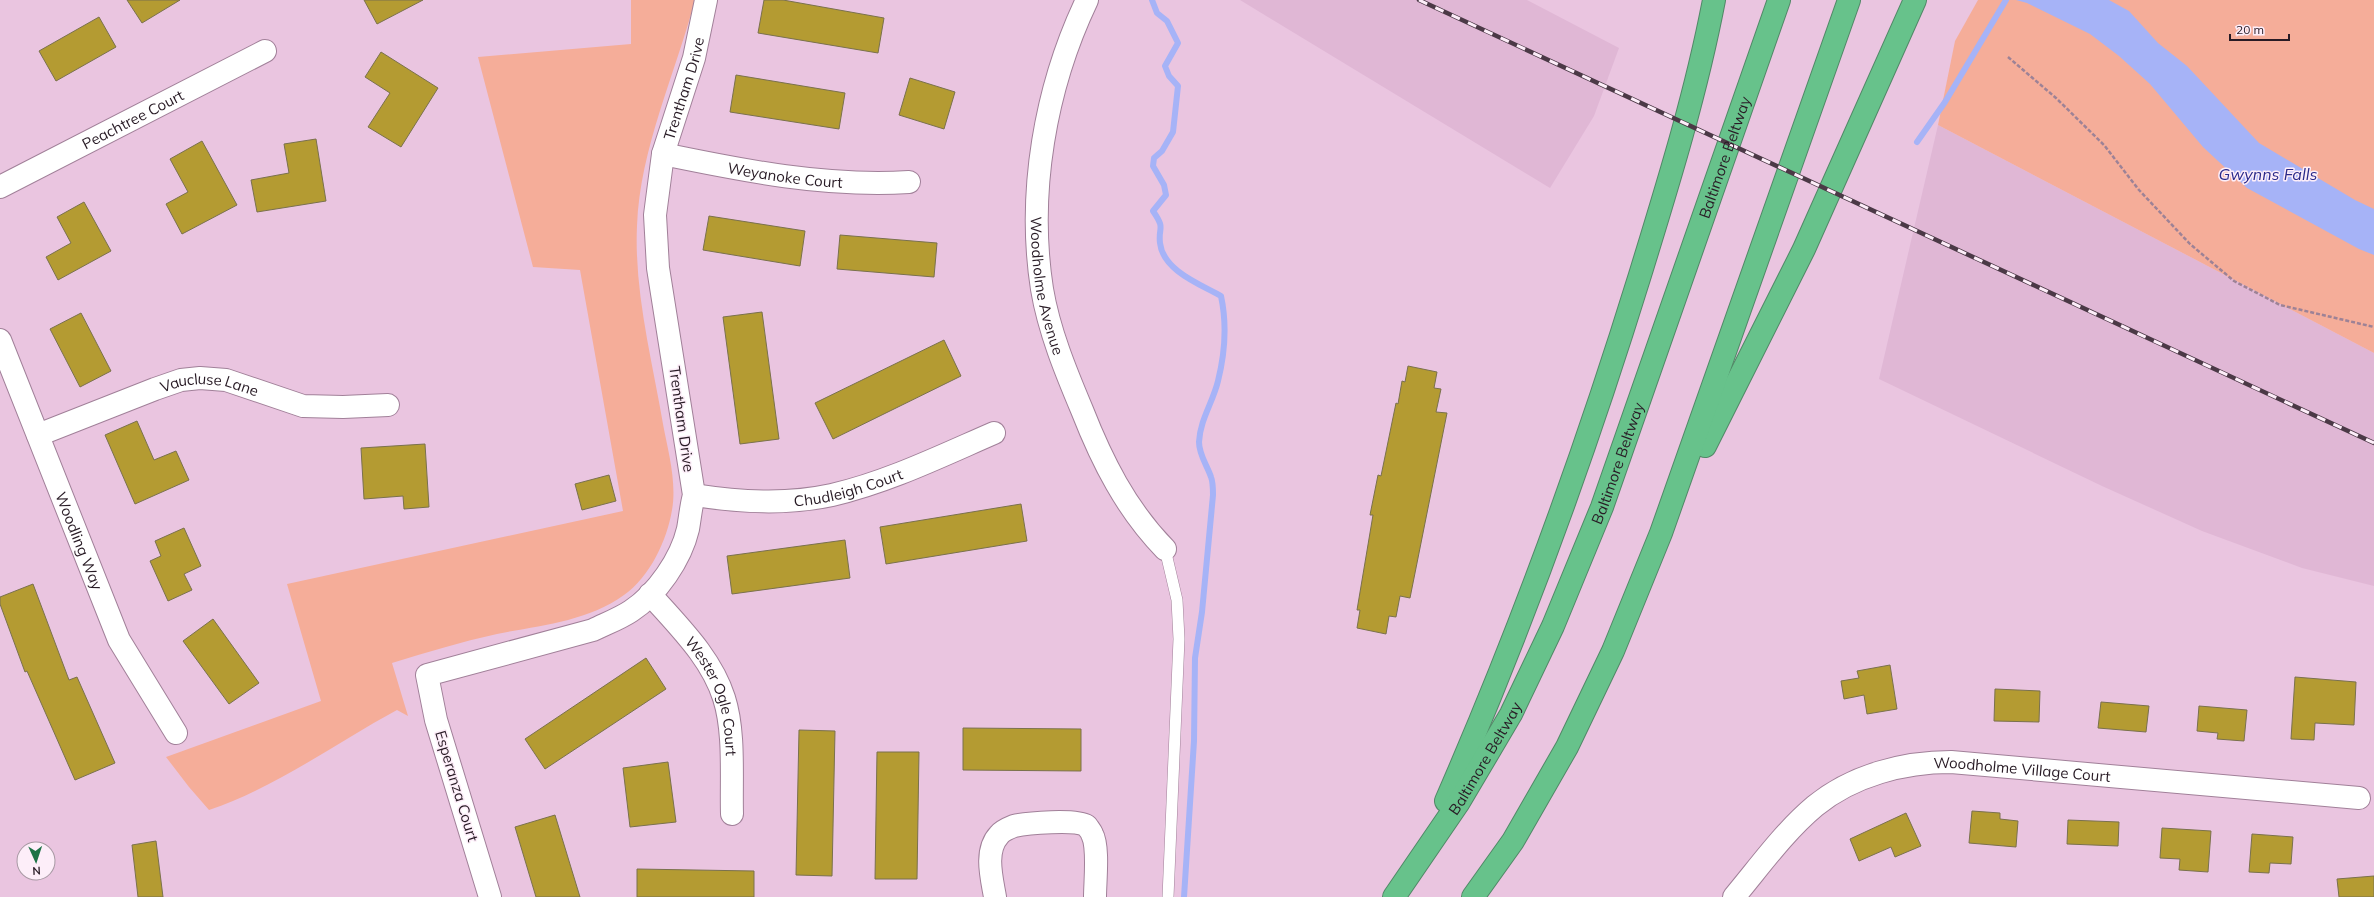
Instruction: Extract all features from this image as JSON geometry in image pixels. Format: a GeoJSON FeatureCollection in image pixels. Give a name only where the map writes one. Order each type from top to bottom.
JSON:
{"type":"FeatureCollection","features":[{"type":"Feature","properties":{"kind":"highway"},"geometry":{"type":"LineString","coordinates":[[1421,859],[1483,716],[1523,614],[1618,348],[1675,164],[1703,60],[1714,0]]}},
{"type":"Feature","properties":{"kind":"highway","name":"Baltimore Beltway"},"geometry":{"type":"LineString","coordinates":[[1394,897],[1459,802],[1511,714],[1553,626],[1602,507],[1779,0]]}},
{"type":"Feature","properties":{"kind":"highway"},"geometry":{"type":"LineString","coordinates":[[1473,897],[1513,841],[1567,747],[1613,651],[1661,532],[1849,0]]}},
{"type":"Feature","properties":{"kind":"highway"},"geometry":{"type":"LineString","coordinates":[[1661,532],[1804,249],[1915,0]]}},
{"type":"Feature","properties":{"kind":"street","name":"Trentham Drive"},"geometry":{"type":"LineString","coordinates":[[427,675],[593,630],[632,611],[650,594],[671,567],[682,546],[688,529],[694,495],[658,268],[655,215],[663,154],[694,58],[706,0]]}},
{"type":"Feature","properties":{"kind":"street","name":"Woodholme Avenue"},"geometry":{"type":"LineString","coordinates":[[1087,0],[1061,65],[1053,94],[1044,143],[1038,195],[1037,247],[1042,291],[1068,376],[1098,450],[1114,482],[1150,534],[1165,549]]}},
{"type":"Feature","properties":{"kind":"street","name":"Peachtree Court"},"geometry":{"type":"LineString","coordinates":[[0,187],[264,52]]}},
{"type":"Feature","properties":{"kind":"street","name":"Weyanoke Court"},"geometry":{"type":"LineString","coordinates":[[663,154],[768,175],[817,181],[870,184],[909,182]]}},
{"type":"Feature","properties":{"kind":"street","name":"Woodling Way"},"geometry":{"type":"LineString","coordinates":[[0,340],[118,640],[176,733]]}},
{"type":"Feature","properties":{"kind":"street","name":"Vaucluse Lane"},"geometry":{"type":"LineString","coordinates":[[38,435],[154,389],[180,380],[200,378],[226,380],[303,406],[343,407],[388,405]]}},
{"type":"Feature","properties":{"kind":"street","name":"Chudleigh Court"},"geometry":{"type":"LineString","coordinates":[[694,495],[729,501],[763,502],[832,495],[884,479],[994,433]]}},
{"type":"Feature","properties":{"kind":"street","name":"Wester Ogle Court"},"geometry":{"type":"LineString","coordinates":[[650,594],[690,638],[707,664],[724,699],[730,742],[732,814]]}},
{"type":"Feature","properties":{"kind":"street","name":"Esperanza Court"},"geometry":{"type":"LineString","coordinates":[[427,675],[436,720],[490,897]]}},
{"type":"Feature","properties":{"kind":"street","name":"Woodholme Village Court"},"geometry":{"type":"LineString","coordinates":[[1734,897],[1788,833],[1816,806],[1844,788],[1873,775],[1924,762],[1951,762],[2359,798]]}},
{"type":"Feature","properties":{"kind":"street"},"geometry":{"type":"LineString","coordinates":[[995,897],[990,861],[992,848],[998,836],[1014,826],[1062,823],[1079,823],[1087,826],[1093,834],[1095,852],[1095,897]]}},
{"type":"Feature","properties":{"kind":"lane"},"geometry":{"type":"LineString","coordinates":[[1165,549],[1177,600],[1179,639],[1168,897]]}},
{"type":"Feature","properties":{"kind":"path"},"geometry":{"type":"LineString","coordinates":[[2008,56],[2056,98],[2104,145],[2139,190],[2190,244],[2234,281],[2280,305],[2374,327]]}},
{"type":"Feature","properties":{"kind":"shaded area"},"geometry":{"type":"Polygon","coordinates":[[[631,0],[695,0],[651,140],[640,197],[637,226],[638,276],[641,301],[673,478],[673,499],[670,522],[656,557],[642,578],[624,595],[594,611],[579,617],[546,625],[470,640],[392,663],[408,716],[397,710],[282,777],[209,810],[166,757],[321,701],[287,584],[623,511],[580,270],[533,267],[478,57],[631,44],[631,0]]]}},
{"type":"Feature","properties":{"kind":"shaded area"},"geometry":{"type":"Polygon","coordinates":[[[1240,0],[1527,0],[1619,48],[1594,116],[1550,188],[1240,0]]]}},
{"type":"Feature","properties":{"kind":"shaded area"},"geometry":{"type":"Polygon","coordinates":[[[1978,0],[2374,0],[2374,353],[1938,125],[1955,41],[1978,0]]]}},
{"type":"Feature","properties":{"kind":"shaded area"},"geometry":{"type":"Polygon","coordinates":[[[1938,125],[2374,353],[2374,586],[2302,568],[2202,531],[2102,486],[1879,379],[1938,125]]]}},
{"type":"Feature","properties":{"kind":"water","name":"Gwynns Falls"},"geometry":{"type":"Polygon","coordinates":[[[2016,0],[2109,0],[2129,11],[2158,43],[2187,66],[2259,143],[2355,200],[2374,209],[2374,255],[2359,249],[2247,188],[2203,147],[2150,84],[2119,56],[2090,34],[2027,3],[2016,0]]]}},
{"type":"Feature","properties":{"kind":"building"},"geometry":{"type":"Polygon","coordinates":[[[127,0],[180,0],[142,23],[127,0]]]}},
{"type":"Feature","properties":{"kind":"building"},"geometry":{"type":"Polygon","coordinates":[[[364,0],[423,0],[377,24],[364,0]]]}},
{"type":"Feature","properties":{"kind":"building"},"geometry":{"type":"Polygon","coordinates":[[[764,0],[783,0],[884,18],[878,53],[758,33],[764,0]]]}},
{"type":"Feature","properties":{"kind":"building"},"geometry":{"type":"Polygon","coordinates":[[[99,17],[116,47],[56,81],[39,51],[99,17]]]}},
{"type":"Feature","properties":{"kind":"building"},"geometry":{"type":"Polygon","coordinates":[[[381,52],[438,88],[401,147],[368,127],[390,93],[365,77],[381,52]]]}},
{"type":"Feature","properties":{"kind":"building"},"geometry":{"type":"Polygon","coordinates":[[[736,75],[845,93],[839,129],[730,112],[736,75]]]}},
{"type":"Feature","properties":{"kind":"building"},"geometry":{"type":"Polygon","coordinates":[[[910,78],[955,92],[944,129],[899,115],[910,78]]]}},
{"type":"Feature","properties":{"kind":"building"},"geometry":{"type":"Polygon","coordinates":[[[316,139],[326,201],[257,212],[251,180],[289,173],[284,144],[316,139]]]}},
{"type":"Feature","properties":{"kind":"building"},"geometry":{"type":"Polygon","coordinates":[[[202,141],[237,205],[182,234],[166,204],[188,192],[170,159],[202,141]]]}},
{"type":"Feature","properties":{"kind":"building"},"geometry":{"type":"Polygon","coordinates":[[[84,202],[111,251],[58,280],[46,257],[71,243],[57,217],[84,202]]]}},
{"type":"Feature","properties":{"kind":"building"},"geometry":{"type":"Polygon","coordinates":[[[709,216],[805,231],[800,266],[703,250],[709,216]]]}},
{"type":"Feature","properties":{"kind":"building"},"geometry":{"type":"Polygon","coordinates":[[[840,235],[937,243],[934,277],[837,269],[840,235]]]}},
{"type":"Feature","properties":{"kind":"building"},"geometry":{"type":"Polygon","coordinates":[[[762,312],[779,439],[740,444],[723,317],[762,312]]]}},
{"type":"Feature","properties":{"kind":"building"},"geometry":{"type":"Polygon","coordinates":[[[81,313],[111,371],[80,387],[50,329],[81,313]]]}},
{"type":"Feature","properties":{"kind":"building"},"geometry":{"type":"Polygon","coordinates":[[[944,340],[961,376],[833,439],[815,403],[944,340]]]}},
{"type":"Feature","properties":{"kind":"building"},"geometry":{"type":"Polygon","coordinates":[[[1408,366],[1437,372],[1434,388],[1441,389],[1436,412],[1447,413],[1410,598],[1400,596],[1396,617],[1389,616],[1386,634],[1357,628],[1360,610],[1357,610],[1373,515],[1370,515],[1378,475],[1381,476],[1396,403],[1398,404],[1402,381],[1405,382],[1408,366]]]}},
{"type":"Feature","properties":{"kind":"building"},"geometry":{"type":"Polygon","coordinates":[[[137,421],[154,460],[176,451],[189,480],[135,504],[105,435],[137,421]]]}},
{"type":"Feature","properties":{"kind":"building"},"geometry":{"type":"Polygon","coordinates":[[[425,444],[429,507],[404,509],[403,496],[364,499],[361,448],[425,444]]]}},
{"type":"Feature","properties":{"kind":"building"},"geometry":{"type":"Polygon","coordinates":[[[609,475],[616,501],[582,510],[575,484],[609,475]]]}},
{"type":"Feature","properties":{"kind":"building"},"geometry":{"type":"Polygon","coordinates":[[[1021,504],[1027,541],[886,564],[880,527],[1021,504]]]}},
{"type":"Feature","properties":{"kind":"building"},"geometry":{"type":"Polygon","coordinates":[[[184,528],[201,566],[184,574],[192,590],[168,601],[150,561],[161,556],[155,541],[184,528]]]}},
{"type":"Feature","properties":{"kind":"building"},"geometry":{"type":"Polygon","coordinates":[[[845,540],[850,578],[732,594],[727,556],[845,540]]]}},
{"type":"Feature","properties":{"kind":"building"},"geometry":{"type":"Polygon","coordinates":[[[33,584],[69,680],[77,677],[115,763],[75,780],[27,671],[25,672],[0,604],[0,597],[33,584]]]}},
{"type":"Feature","properties":{"kind":"building"},"geometry":{"type":"Polygon","coordinates":[[[213,619],[259,683],[229,704],[183,641],[213,619]]]}},
{"type":"Feature","properties":{"kind":"building"},"geometry":{"type":"Polygon","coordinates":[[[646,658],[666,689],[545,769],[525,739],[646,658]]]}},
{"type":"Feature","properties":{"kind":"building"},"geometry":{"type":"Polygon","coordinates":[[[1890,665],[1897,709],[1867,714],[1864,695],[1844,699],[1841,681],[1859,678],[1857,671],[1890,665]]]}},
{"type":"Feature","properties":{"kind":"building"},"geometry":{"type":"Polygon","coordinates":[[[2295,677],[2356,682],[2354,725],[2315,723],[2314,740],[2291,739],[2295,677]]]}},
{"type":"Feature","properties":{"kind":"building"},"geometry":{"type":"Polygon","coordinates":[[[1995,689],[2040,691],[2039,722],[1994,721],[1995,689]]]}},
{"type":"Feature","properties":{"kind":"building"},"geometry":{"type":"Polygon","coordinates":[[[2101,702],[2149,706],[2146,732],[2098,728],[2101,702]]]}},
{"type":"Feature","properties":{"kind":"building"},"geometry":{"type":"Polygon","coordinates":[[[2199,706],[2247,710],[2244,741],[2217,739],[2218,733],[2197,731],[2199,706]]]}},
{"type":"Feature","properties":{"kind":"building"},"geometry":{"type":"Polygon","coordinates":[[[963,728],[1081,729],[1081,771],[963,770],[963,728]]]}},
{"type":"Feature","properties":{"kind":"building"},"geometry":{"type":"Polygon","coordinates":[[[799,730],[835,731],[832,876],[796,875],[799,730]]]}},
{"type":"Feature","properties":{"kind":"building"},"geometry":{"type":"Polygon","coordinates":[[[877,752],[919,752],[917,879],[875,879],[877,752]]]}},
{"type":"Feature","properties":{"kind":"building"},"geometry":{"type":"Polygon","coordinates":[[[668,762],[676,822],[630,827],[623,768],[668,762]]]}},
{"type":"Feature","properties":{"kind":"building"},"geometry":{"type":"Polygon","coordinates":[[[1972,811],[2000,813],[2000,819],[2018,821],[2016,847],[1969,843],[1972,811]]]}},
{"type":"Feature","properties":{"kind":"building"},"geometry":{"type":"Polygon","coordinates":[[[1906,813],[1921,846],[1895,857],[1891,847],[1859,861],[1850,839],[1906,813]]]}},
{"type":"Feature","properties":{"kind":"building"},"geometry":{"type":"Polygon","coordinates":[[[555,815],[580,897],[536,897],[515,827],[555,815]]]}},
{"type":"Feature","properties":{"kind":"building"},"geometry":{"type":"Polygon","coordinates":[[[2068,820],[2119,822],[2118,846],[2067,844],[2068,820]]]}},
{"type":"Feature","properties":{"kind":"building"},"geometry":{"type":"Polygon","coordinates":[[[2162,828],[2211,831],[2208,872],[2179,870],[2180,859],[2160,858],[2162,828]]]}},
{"type":"Feature","properties":{"kind":"building"},"geometry":{"type":"Polygon","coordinates":[[[2252,834],[2293,837],[2291,864],[2270,863],[2269,873],[2249,872],[2252,834]]]}},
{"type":"Feature","properties":{"kind":"building"},"geometry":{"type":"Polygon","coordinates":[[[156,841],[163,897],[138,897],[132,845],[156,841]]]}},
{"type":"Feature","properties":{"kind":"building"},"geometry":{"type":"Polygon","coordinates":[[[637,869],[754,871],[754,897],[637,897],[637,869]]]}},
{"type":"Feature","properties":{"kind":"building"},"geometry":{"type":"Polygon","coordinates":[[[2374,876],[2374,897],[2339,897],[2337,879],[2374,876]]]}},
{"type":"Feature","properties":{"kind":"waterway"},"geometry":{"type":"LineString","coordinates":[[1152,0],[1157,13],[1167,21],[1178,43],[1165,66],[1169,76],[1178,86],[1173,132],[1162,151],[1154,158],[1153,166],[1164,185],[1166,195],[1153,211],[1161,228],[1160,243],[1168,262],[1184,276],[1221,296],[1225,328],[1224,349],[1216,389],[1204,419],[1199,442],[1202,456],[1212,479],[1213,495],[1202,612],[1195,658],[1194,741],[1184,897]]}},
{"type":"Feature","properties":{"kind":"waterway"},"geometry":{"type":"LineString","coordinates":[[1917,142],[1945,102],[2006,0]]}},
{"type":"Feature","properties":{"kind":"railway"},"geometry":{"type":"LineString","coordinates":[[1419,0],[2374,443]]}}]}
